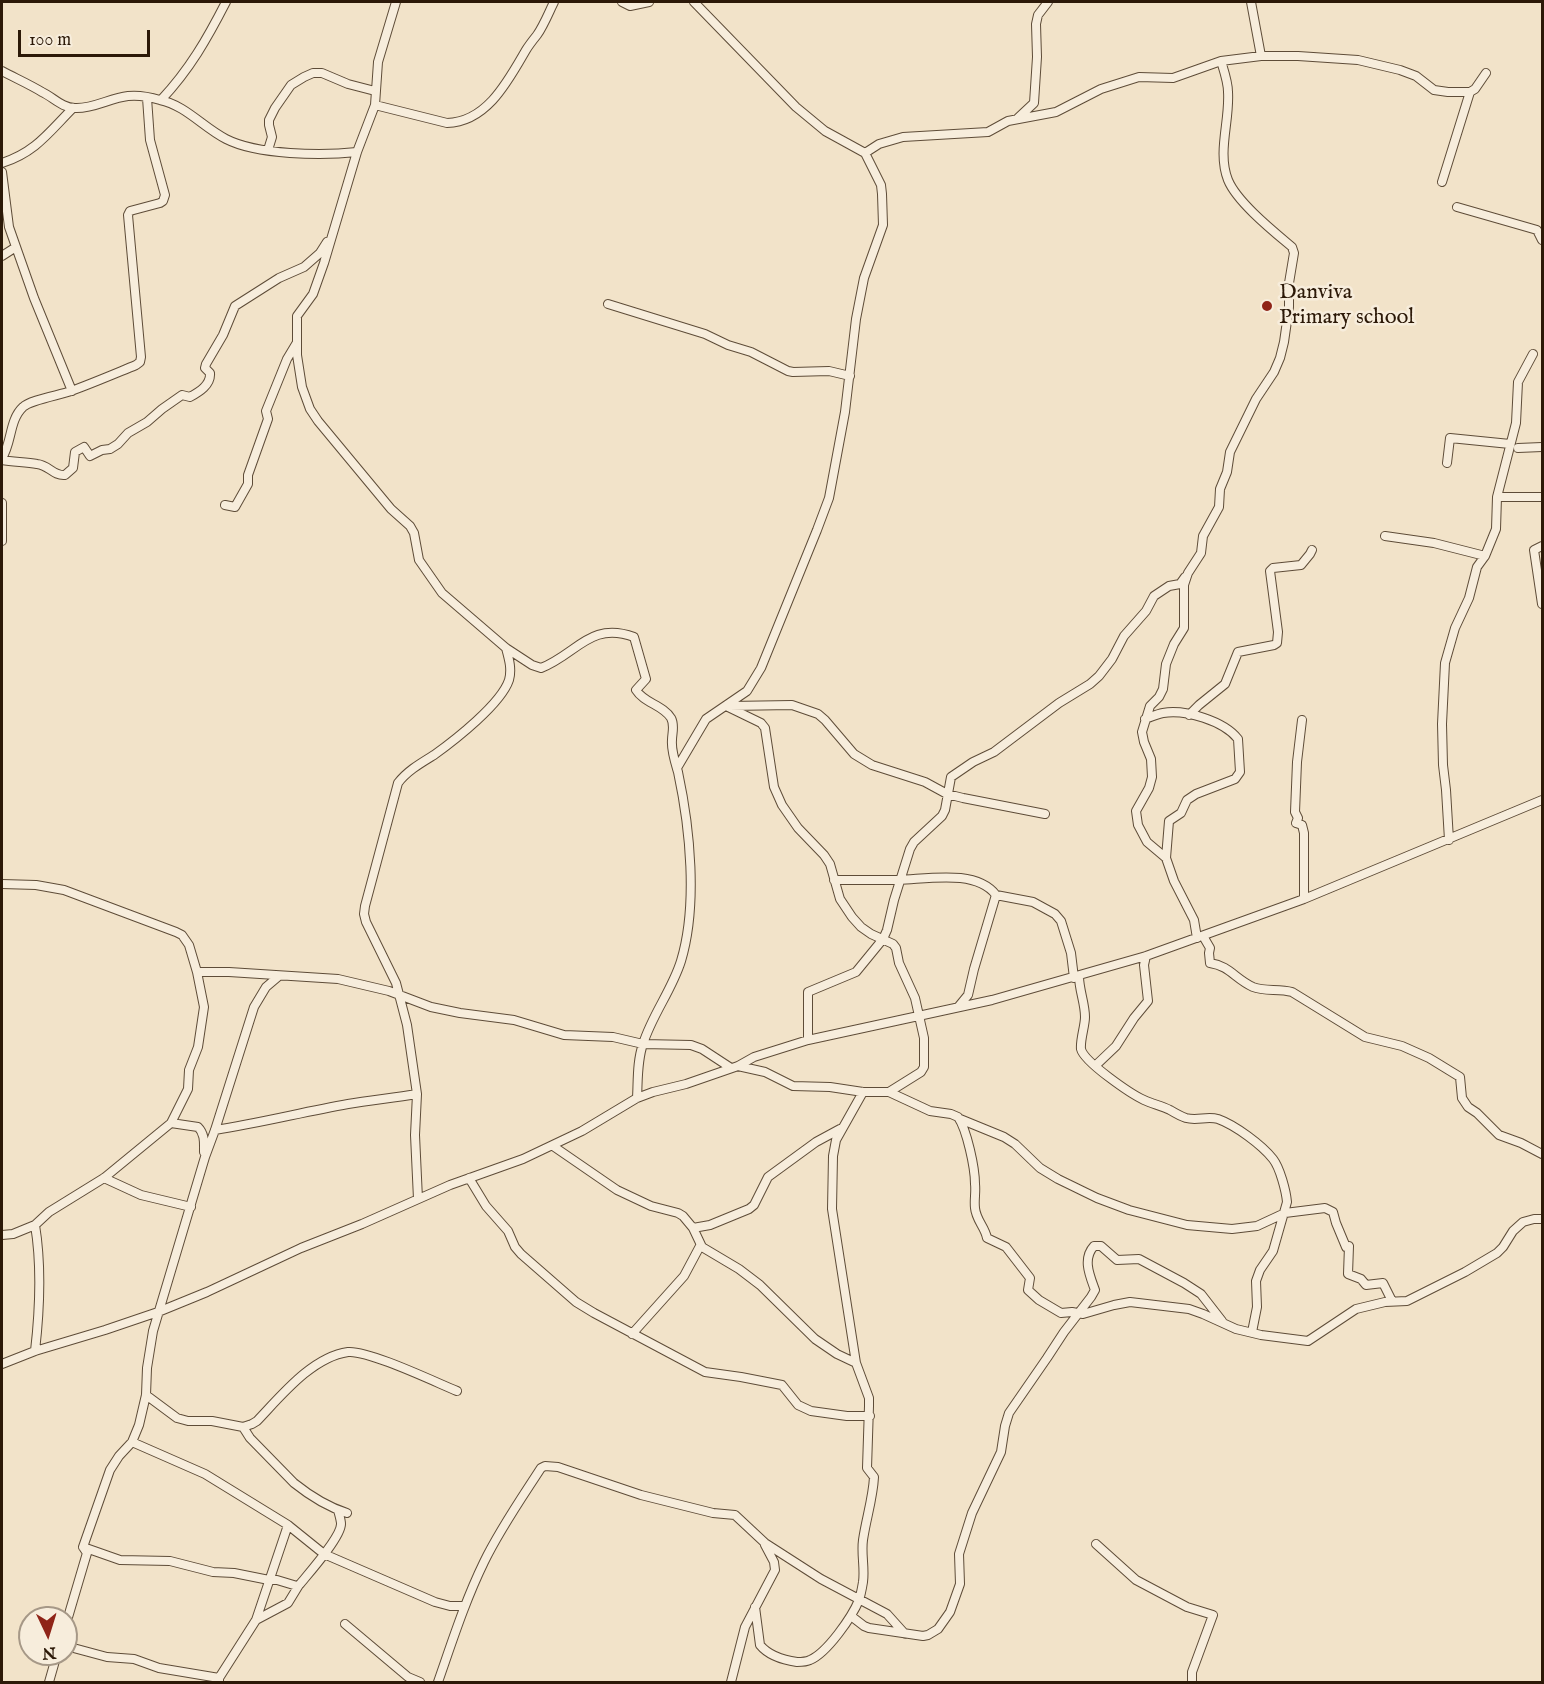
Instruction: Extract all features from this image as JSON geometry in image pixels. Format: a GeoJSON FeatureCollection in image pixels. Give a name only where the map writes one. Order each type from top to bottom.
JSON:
{"type":"FeatureCollection","features":[{"type":"Feature","properties":{"kind":"street"},"geometry":{"type":"LineString","coordinates":[[161,100],[194,61],[225,2]]}},
{"type":"Feature","properties":{"kind":"street"},"geometry":{"type":"LineString","coordinates":[[396,2],[378,62],[375,105],[357,152],[313,294],[297,316],[297,355],[302,387],[313,414],[391,509],[410,526],[414,532],[419,560],[442,593],[506,648],[532,665],[541,668],[599,634],[613,632],[634,637],[646,679],[636,690],[642,697],[659,706],[672,720],[674,728],[671,743],[684,801],[690,876],[688,926],[681,960],[643,1044],[637,1098]]}},
{"type":"Feature","properties":{"kind":"street"},"geometry":{"type":"LineString","coordinates":[[375,105],[447,123],[476,114],[508,82],[530,43],[538,34],[554,2]]}},
{"type":"Feature","properties":{"kind":"street"},"geometry":{"type":"LineString","coordinates":[[622,2],[630,6],[649,2]]}},
{"type":"Feature","properties":{"kind":"street"},"geometry":{"type":"LineString","coordinates":[[677,768],[706,719],[747,691],[761,668],[829,498],[850,376],[856,319],[864,278],[881,232],[884,216],[881,185],[865,153],[825,130],[796,107],[694,2]]}},
{"type":"Feature","properties":{"kind":"street"},"geometry":{"type":"LineString","coordinates":[[1017,118],[1030,107],[1035,98],[1036,24],[1042,6],[1048,2]]}},
{"type":"Feature","properties":{"kind":"street"},"geometry":{"type":"LineString","coordinates":[[1251,2],[1261,56]]}},
{"type":"Feature","properties":{"kind":"street"},"geometry":{"type":"LineString","coordinates":[[865,153],[879,144],[903,137],[988,132],[1017,118],[1056,112],[1101,89],[1139,77],[1173,78],[1221,61],[1261,56],[1310,56],[1358,60],[1416,76],[1437,91],[1470,92],[1476,89],[1486,73]]}},
{"type":"Feature","properties":{"kind":"street"},"geometry":{"type":"LineString","coordinates":[[808,1040],[808,992],[856,972],[883,939],[910,849],[914,842],[942,816],[951,777],[973,762],[994,752],[1059,703],[1090,684],[1112,659],[1124,636],[1146,611],[1154,596],[1169,586],[1180,584],[1201,555],[1203,536],[1219,507],[1220,490],[1227,472],[1230,452],[1256,399],[1274,372],[1280,358],[1287,324],[1290,270],[1294,253],[1292,246],[1245,205],[1228,180],[1224,153],[1228,94],[1221,61]]}},
{"type":"Feature","properties":{"kind":"street"},"geometry":{"type":"LineString","coordinates":[[2,71],[44,92],[61,104],[73,108],[129,96],[161,100],[227,140],[241,144],[268,150],[323,154],[357,152]]}},
{"type":"Feature","properties":{"kind":"street"},"geometry":{"type":"LineString","coordinates":[[268,150],[272,137],[269,125],[272,114],[291,85],[304,77],[322,73],[348,84],[375,91]]}},
{"type":"Feature","properties":{"kind":"street"},"geometry":{"type":"LineString","coordinates":[[1442,182],[1470,92]]}},
{"type":"Feature","properties":{"kind":"street"},"geometry":{"type":"LineString","coordinates":[[147,98],[150,140],[165,195],[160,203],[130,211],[128,214],[140,362],[72,391],[24,406],[12,429],[2,459],[38,464],[55,474],[65,476],[73,468],[75,452],[84,447],[90,456],[110,449],[128,433],[147,422],[182,395],[190,397],[195,395],[210,380],[210,373],[205,368],[206,364],[223,335],[234,306],[279,278],[304,267],[320,253],[330,238]]}},
{"type":"Feature","properties":{"kind":"street"},"geometry":{"type":"LineString","coordinates":[[2,163],[27,153],[49,135],[73,108]]}},
{"type":"Feature","properties":{"kind":"street"},"geometry":{"type":"LineString","coordinates":[[2,172],[6,211],[16,247],[72,391]]}},
{"type":"Feature","properties":{"kind":"street"},"geometry":{"type":"LineString","coordinates":[[1457,207],[1537,230],[1542,240]]}},
{"type":"Feature","properties":{"kind":"street"},"geometry":{"type":"LineString","coordinates":[[2,256],[16,247]]}},
{"type":"Feature","properties":{"kind":"street"},"geometry":{"type":"LineString","coordinates":[[608,304],[705,334],[728,345],[751,352],[788,371],[829,371],[850,376]]}},
{"type":"Feature","properties":{"kind":"street"},"geometry":{"type":"LineString","coordinates":[[225,505],[235,507],[248,484],[248,475],[268,419],[266,411],[287,359],[297,343]]}},
{"type":"Feature","properties":{"kind":"street"},"geometry":{"type":"LineString","coordinates":[[1449,840],[1442,724],[1445,663],[1455,628],[1469,598],[1477,567],[1485,556],[1496,529],[1497,497],[1516,423],[1518,382],[1533,354]]}},
{"type":"Feature","properties":{"kind":"street"},"geometry":{"type":"LineString","coordinates":[[1447,463],[1450,438],[1510,444]]}},
{"type":"Feature","properties":{"kind":"street"},"geometry":{"type":"LineString","coordinates":[[1518,448],[1542,447]]}},
{"type":"Feature","properties":{"kind":"street"},"geometry":{"type":"LineString","coordinates":[[1497,497],[1542,497]]}},
{"type":"Feature","properties":{"kind":"street"},"geometry":{"type":"LineString","coordinates":[[2,503],[2,541]]}},
{"type":"Feature","properties":{"kind":"street"},"geometry":{"type":"LineString","coordinates":[[1385,536],[1434,543],[1485,556]]}},
{"type":"Feature","properties":{"kind":"street"},"geometry":{"type":"LineString","coordinates":[[1542,546],[1534,550],[1542,604]]}},
{"type":"Feature","properties":{"kind":"street"},"geometry":{"type":"LineString","coordinates":[[1189,715],[1226,684],[1238,652],[1277,643],[1278,632],[1271,568],[1301,565],[1312,550]]}},
{"type":"Feature","properties":{"kind":"street"},"geometry":{"type":"LineString","coordinates":[[1166,858],[1147,842],[1141,833],[1136,817],[1136,811],[1149,788],[1152,777],[1151,759],[1142,732],[1150,706],[1161,694],[1166,664],[1184,628],[1184,585],[1188,573]]}},
{"type":"Feature","properties":{"kind":"street"},"geometry":{"type":"LineString","coordinates":[[418,1199],[415,1135],[417,1094],[407,1026],[396,983],[364,914],[398,783],[405,775],[453,741],[500,697],[508,680],[511,664],[506,648]]}},
{"type":"Feature","properties":{"kind":"street"},"geometry":{"type":"LineString","coordinates":[[726,706],[792,705],[818,714],[854,754],[866,763],[925,782],[947,794],[1046,814]]}},
{"type":"Feature","properties":{"kind":"street"},"geometry":{"type":"LineString","coordinates":[[726,706],[761,723],[765,728],[774,787],[780,800],[798,828],[830,864],[840,899],[852,917],[861,927],[891,942],[896,948],[899,963],[920,1015],[924,1038],[924,1067],[921,1072],[889,1092]]}},
{"type":"Feature","properties":{"kind":"street"},"geometry":{"type":"LineString","coordinates":[[1145,718],[1166,712],[1201,717],[1225,727],[1238,739],[1240,772],[1237,778],[1203,790],[1187,800],[1181,813],[1170,820],[1167,837],[1166,858],[1200,937],[1210,948],[1210,963],[1222,965],[1238,978],[1260,989],[1282,989],[1292,992],[1365,1037],[1402,1046],[1429,1058],[1460,1077],[1462,1098],[1468,1107],[1499,1135],[1542,1154]]}},
{"type":"Feature","properties":{"kind":"street"},"geometry":{"type":"LineString","coordinates":[[1302,720],[1295,812],[1298,818],[1296,823],[1302,825],[1304,833],[1304,899]]}},
{"type":"Feature","properties":{"kind":"street"},"geometry":{"type":"LineString","coordinates":[[2,1364],[35,1351],[158,1312],[207,1292],[301,1248],[469,1178],[553,1146],[637,1098],[653,1092],[686,1084],[734,1067],[754,1057],[808,1040],[992,1000],[1146,956],[1304,899],[1542,800]]}},
{"type":"Feature","properties":{"kind":"street"},"geometry":{"type":"LineString","coordinates":[[834,880],[968,879],[991,888],[996,895],[1033,902],[1055,914],[1061,921],[1071,953],[1085,1013],[1081,1048],[1084,1055],[1102,1072],[1142,1099],[1167,1108],[1183,1117],[1194,1120],[1210,1117],[1236,1129],[1256,1143],[1273,1158],[1276,1164],[1287,1202],[1273,1251],[1260,1270],[1256,1281],[1257,1307],[1252,1332]]}},
{"type":"Feature","properties":{"kind":"street"},"geometry":{"type":"LineString","coordinates":[[2,884],[36,885],[64,890],[176,932],[187,941],[197,972],[204,1007],[198,1047],[189,1070],[188,1089],[171,1124],[104,1178],[49,1212],[35,1224],[13,1234],[2,1235]]}},
{"type":"Feature","properties":{"kind":"street"},"geometry":{"type":"LineString","coordinates":[[959,1006],[968,995],[996,895]]}},
{"type":"Feature","properties":{"kind":"street"},"geometry":{"type":"LineString","coordinates":[[1095,1065],[1116,1046],[1148,1001],[1144,972],[1146,956]]}},
{"type":"Feature","properties":{"kind":"street"},"geometry":{"type":"LineString","coordinates":[[197,972],[338,979],[376,987],[436,1009],[514,1020],[564,1035],[613,1036],[643,1044],[691,1045],[734,1067],[765,1072],[793,1086],[889,1092],[930,1111],[951,1114],[1004,1137],[1015,1144],[1040,1168],[1097,1198],[1129,1210],[1187,1225],[1232,1229],[1257,1226],[1285,1213],[1325,1208],[1333,1212],[1346,1247],[1349,1246],[1348,1274],[1361,1279],[1366,1285],[1383,1283],[1392,1301]]}},
{"type":"Feature","properties":{"kind":"street"},"geometry":{"type":"LineString","coordinates":[[83,1547],[110,1470],[132,1442],[140,1425],[146,1395],[148,1354],[158,1312],[205,1157],[254,1007],[266,987],[279,976]]}},
{"type":"Feature","properties":{"kind":"street"},"geometry":{"type":"LineString","coordinates":[[755,1607],[760,1645],[773,1656],[789,1661],[808,1662],[826,1648],[851,1616],[860,1598],[864,1575],[862,1543],[874,1482],[874,1477],[867,1468],[869,1398],[856,1362],[832,1209],[833,1156],[836,1140],[863,1092]]}},
{"type":"Feature","properties":{"kind":"street"},"geometry":{"type":"LineString","coordinates":[[215,1130],[254,1124],[349,1103],[387,1100],[417,1094]]}},
{"type":"Feature","properties":{"kind":"street"},"geometry":{"type":"LineString","coordinates":[[960,1119],[974,1167],[975,1209],[987,1238],[1006,1247],[1030,1278],[1028,1290],[1060,1313],[1083,1314],[1130,1302],[1189,1309],[1236,1329],[1261,1335],[1308,1341],[1356,1309],[1392,1301],[1407,1301],[1465,1272],[1503,1248],[1523,1221],[1542,1219]]}},
{"type":"Feature","properties":{"kind":"street"},"geometry":{"type":"LineString","coordinates":[[171,1124],[198,1127],[203,1135],[205,1157]]}},
{"type":"Feature","properties":{"kind":"street"},"geometry":{"type":"LineString","coordinates":[[693,1228],[710,1225],[749,1209],[754,1205],[768,1176],[816,1142],[842,1128]]}},
{"type":"Feature","properties":{"kind":"street"},"geometry":{"type":"LineString","coordinates":[[553,1146],[617,1190],[651,1206],[678,1213],[693,1228],[700,1246],[739,1269],[760,1285],[815,1340],[837,1354],[856,1362]]}},
{"type":"Feature","properties":{"kind":"street"},"geometry":{"type":"LineString","coordinates":[[104,1178],[141,1195],[191,1208]]}},
{"type":"Feature","properties":{"kind":"street"},"geometry":{"type":"LineString","coordinates":[[469,1178],[486,1206],[508,1231],[521,1254],[576,1302],[705,1372],[782,1385],[798,1405],[807,1410],[847,1416],[870,1416]]}},
{"type":"Feature","properties":{"kind":"street"},"geometry":{"type":"LineString","coordinates":[[35,1224],[39,1247],[40,1310],[35,1351]]}},
{"type":"Feature","properties":{"kind":"street"},"geometry":{"type":"LineString","coordinates":[[632,1334],[684,1276],[700,1246]]}},
{"type":"Feature","properties":{"kind":"street"},"geometry":{"type":"LineString","coordinates":[[851,1616],[869,1628],[923,1636],[938,1629],[950,1612],[960,1584],[959,1554],[972,1513],[1001,1452],[1009,1413],[1095,1290],[1087,1263],[1090,1250],[1094,1246],[1099,1246],[1117,1260],[1139,1259],[1184,1283],[1201,1294],[1224,1325]]}},
{"type":"Feature","properties":{"kind":"street"},"geometry":{"type":"LineString","coordinates":[[146,1395],[183,1420],[212,1420],[243,1427],[257,1421],[292,1384],[308,1371],[333,1356],[348,1352],[363,1354],[457,1391]]}},
{"type":"Feature","properties":{"kind":"street"},"geometry":{"type":"LineString","coordinates":[[243,1427],[250,1438],[301,1489],[342,1511],[340,1528],[288,1603],[256,1620]]}},
{"type":"Feature","properties":{"kind":"street"},"geometry":{"type":"LineString","coordinates":[[132,1442],[205,1474],[288,1525],[324,1554],[435,1602],[450,1606],[464,1606]]}},
{"type":"Feature","properties":{"kind":"street"},"geometry":{"type":"LineString","coordinates":[[438,1683],[464,1606],[484,1562],[541,1468],[545,1466],[558,1467],[641,1495],[713,1513],[735,1515],[765,1543],[821,1579],[887,1614],[905,1634]]}},
{"type":"Feature","properties":{"kind":"street"},"geometry":{"type":"LineString","coordinates":[[78,1649],[107,1657],[134,1659],[159,1668],[219,1680],[256,1620],[288,1525]]}},
{"type":"Feature","properties":{"kind":"street"},"geometry":{"type":"LineString","coordinates":[[732,1683],[745,1627],[775,1570],[774,1562],[765,1543]]}},
{"type":"Feature","properties":{"kind":"street"},"geometry":{"type":"LineString","coordinates":[[1096,1544],[1136,1580],[1187,1607],[1213,1615],[1192,1672],[1192,1683]]}},
{"type":"Feature","properties":{"kind":"street"},"geometry":{"type":"LineString","coordinates":[[83,1547],[120,1560],[170,1560],[213,1572],[234,1573],[299,1585]]}},
{"type":"Feature","properties":{"kind":"street"},"geometry":{"type":"LineString","coordinates":[[71,1606],[87,1553],[83,1547]]}},
{"type":"Feature","properties":{"kind":"street"},"geometry":{"type":"LineString","coordinates":[[345,1624],[408,1677],[420,1683]]}},
{"type":"Feature","properties":{"kind":"street"},"geometry":{"type":"LineString","coordinates":[[49,1683],[54,1666]]}},
{"type":"Feature","properties":{"kind":"place","name":"Danviva Primary school"},"geometry":{"type":"Point","coordinates":[1267,306]}}]}
